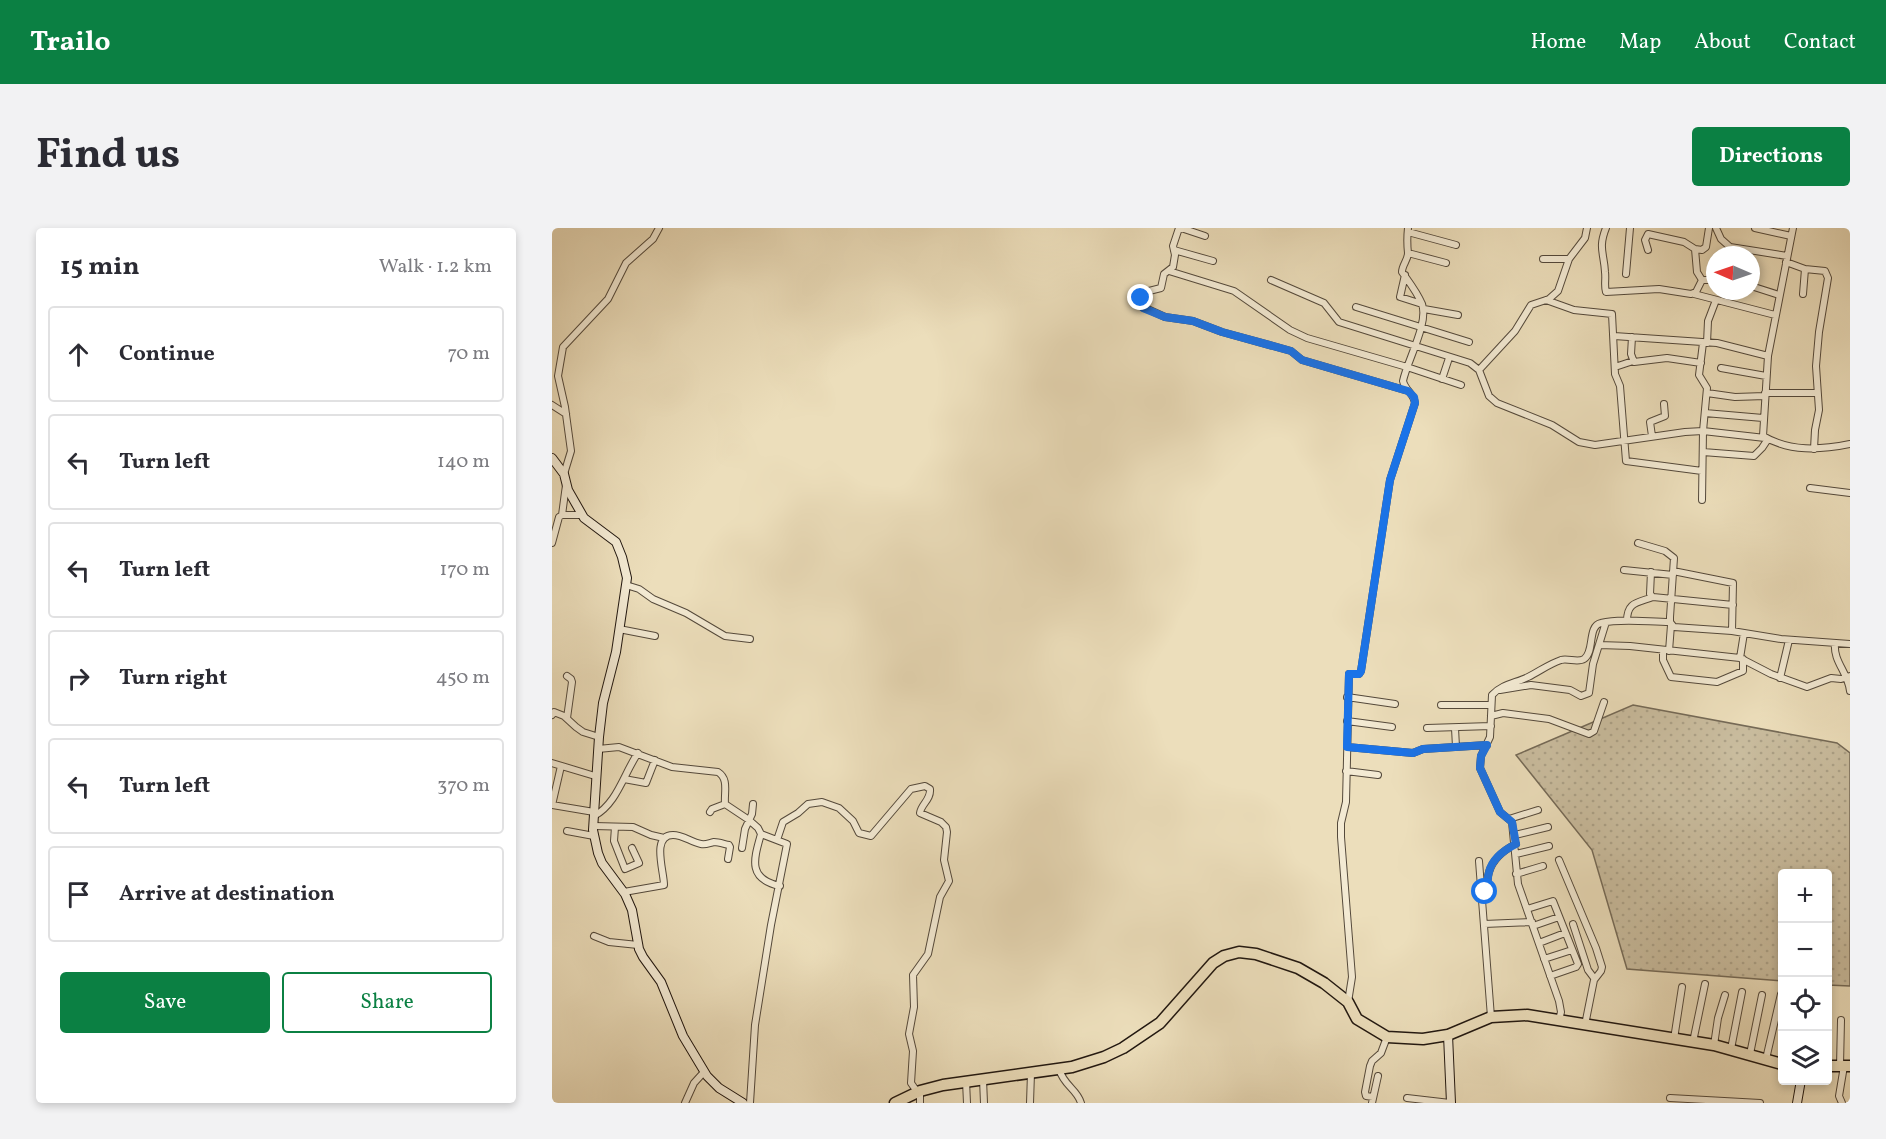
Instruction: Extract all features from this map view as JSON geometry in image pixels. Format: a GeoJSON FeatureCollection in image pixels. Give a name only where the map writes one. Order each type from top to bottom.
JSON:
{"type":"FeatureCollection","features":[{"type":"Feature","properties":{"kind":"highway"},"geometry":{"type":"LineString","coordinates":[[895,1103],[919,1096],[943,1085],[1088,1063],[1123,1048],[1160,1023],[1213,963],[1239,952],[1256,954],[1298,968],[1324,982],[1348,1002],[1358,1019],[1387,1037],[1423,1039],[1448,1035],[1491,1017],[1527,1015],[1731,1048],[1778,1063]]}},
{"type":"Feature","properties":{"kind":"street"},"geometry":{"type":"LineString","coordinates":[[564,474],[571,452],[558,376],[563,346],[608,298],[626,263],[653,239],[659,228]]}},
{"type":"Feature","properties":{"kind":"street"},"geometry":{"type":"LineString","coordinates":[[1204,236],[1180,228],[1173,246],[1173,267],[1164,274],[1161,288],[1145,292],[1140,302],[1143,308],[1165,317],[1193,321],[1222,332],[1291,351],[1302,360],[1408,391]]}},
{"type":"Feature","properties":{"kind":"street"},"geometry":{"type":"LineString","coordinates":[[1400,228],[1456,245]]}},
{"type":"Feature","properties":{"kind":"street"},"geometry":{"type":"LineString","coordinates":[[1479,370],[1515,331],[1531,305],[1552,298],[1558,291],[1569,259],[1585,238],[1587,228]]}},
{"type":"Feature","properties":{"kind":"street"},"geometry":{"type":"LineString","coordinates":[[1606,228],[1602,237],[1601,251],[1606,292],[1659,289],[1706,297]]}},
{"type":"Feature","properties":{"kind":"street"},"geometry":{"type":"LineString","coordinates":[[1626,274],[1629,228]]}},
{"type":"Feature","properties":{"kind":"street"},"geometry":{"type":"LineString","coordinates":[[1648,250],[1645,240],[1648,234],[1684,242],[1695,249],[1702,250],[1706,247],[1709,228]]}},
{"type":"Feature","properties":{"kind":"street"},"geometry":{"type":"LineString","coordinates":[[1716,228],[1720,239],[1729,246]]}},
{"type":"Feature","properties":{"kind":"street"},"geometry":{"type":"LineString","coordinates":[[1755,228],[1791,236]]}},
{"type":"Feature","properties":{"kind":"street"},"geometry":{"type":"LineString","coordinates":[[1766,438],[1762,432],[1768,356],[1793,228]]}},
{"type":"Feature","properties":{"kind":"street"},"geometry":{"type":"LineString","coordinates":[[1348,1002],[1352,977],[1341,837],[1346,802],[1347,697],[1349,674],[1359,674],[1361,671],[1390,480],[1415,403],[1414,397],[1404,386],[1403,381],[1421,326],[1423,307],[1402,266],[1408,253],[1406,247],[1408,230]]}},
{"type":"Feature","properties":{"kind":"street"},"geometry":{"type":"LineString","coordinates":[[1695,249],[1697,272],[1702,280]]}},
{"type":"Feature","properties":{"kind":"street"},"geometry":{"type":"LineString","coordinates":[[1174,250],[1213,261]]}},
{"type":"Feature","properties":{"kind":"street"},"geometry":{"type":"LineString","coordinates":[[1408,253],[1446,263]]}},
{"type":"Feature","properties":{"kind":"street"},"geometry":{"type":"LineString","coordinates":[[1760,253],[1786,259],[1805,269],[1825,272],[1828,278],[1818,332],[1819,410],[1814,449]]}},
{"type":"Feature","properties":{"kind":"street"},"geometry":{"type":"LineString","coordinates":[[1543,259],[1569,259]]}},
{"type":"Feature","properties":{"kind":"street"},"geometry":{"type":"LineString","coordinates":[[1803,294],[1805,269]]}},
{"type":"Feature","properties":{"kind":"street"},"geometry":{"type":"LineString","coordinates":[[1169,271],[1234,291],[1290,330],[1307,338],[1407,367],[1461,386]]}},
{"type":"Feature","properties":{"kind":"street"},"geometry":{"type":"LineString","coordinates":[[1405,275],[1400,297],[1423,307],[1458,315]]}},
{"type":"Feature","properties":{"kind":"street"},"geometry":{"type":"LineString","coordinates":[[1272,280],[1324,303],[1339,322],[1470,363],[1479,370],[1489,396],[1497,403],[1552,425],[1577,441],[1595,445],[1703,431],[1766,438],[1800,448],[1814,449],[1850,444]]}},
{"type":"Feature","properties":{"kind":"street"},"geometry":{"type":"LineString","coordinates":[[1694,294],[1702,280]]}},
{"type":"Feature","properties":{"kind":"street"},"geometry":{"type":"LineString","coordinates":[[1760,289],[1779,295]]}},
{"type":"Feature","properties":{"kind":"street"},"geometry":{"type":"LineString","coordinates":[[1546,300],[1578,311],[1611,312],[1615,374],[1620,386],[1625,460],[1628,463],[1702,471]]}},
{"type":"Feature","properties":{"kind":"street"},"geometry":{"type":"LineString","coordinates":[[1701,500],[1707,384],[1699,377],[1708,321],[1716,300],[1775,315]]}},
{"type":"Feature","properties":{"kind":"street"},"geometry":{"type":"LineString","coordinates":[[1356,307],[1469,342]]}},
{"type":"Feature","properties":{"kind":"street"},"geometry":{"type":"LineString","coordinates":[[1614,336],[1717,343],[1768,356]]}},
{"type":"Feature","properties":{"kind":"street"},"geometry":{"type":"LineString","coordinates":[[1632,337],[1633,361]]}},
{"type":"Feature","properties":{"kind":"street"},"geometry":{"type":"LineString","coordinates":[[1442,379],[1449,358]]}},
{"type":"Feature","properties":{"kind":"street"},"geometry":{"type":"LineString","coordinates":[[1615,367],[1654,358],[1701,363]]}},
{"type":"Feature","properties":{"kind":"street"},"geometry":{"type":"LineString","coordinates":[[1721,369],[1766,376]]}},
{"type":"Feature","properties":{"kind":"street"},"geometry":{"type":"LineString","coordinates":[[1707,393],[1735,397],[1817,393]]}},
{"type":"Feature","properties":{"kind":"street"},"geometry":{"type":"LineString","coordinates":[[1652,436],[1650,422],[1665,416],[1664,404]]}},
{"type":"Feature","properties":{"kind":"street"},"geometry":{"type":"LineString","coordinates":[[552,405],[566,414]]}},
{"type":"Feature","properties":{"kind":"street"},"geometry":{"type":"LineString","coordinates":[[1705,413],[1763,418]]}},
{"type":"Feature","properties":{"kind":"street"},"geometry":{"type":"LineString","coordinates":[[1703,452],[1754,456],[1762,448],[1766,438]]}},
{"type":"Feature","properties":{"kind":"street"},"geometry":{"type":"LineString","coordinates":[[552,458],[564,474],[566,484],[582,515],[589,523],[616,542],[626,572],[614,664],[603,703],[596,776],[594,836],[602,863],[624,892],[632,910],[638,945],[643,957],[660,982],[676,1022],[704,1072],[719,1088],[742,1103]]}},
{"type":"Feature","properties":{"kind":"street"},"geometry":{"type":"LineString","coordinates":[[552,543],[558,519],[562,514],[566,484]]}},
{"type":"Feature","properties":{"kind":"street"},"geometry":{"type":"LineString","coordinates":[[1810,488],[1850,492]]}},
{"type":"Feature","properties":{"kind":"street"},"geometry":{"type":"LineString","coordinates":[[562,514],[582,515]]}},
{"type":"Feature","properties":{"kind":"street"},"geometry":{"type":"LineString","coordinates":[[1638,543],[1671,554],[1675,563],[1671,624],[1663,660],[1671,677],[1720,681],[1743,671],[1741,659],[1744,633]]}},
{"type":"Feature","properties":{"kind":"street"},"geometry":{"type":"LineString","coordinates":[[1624,570],[1673,573],[1731,581],[1734,585],[1732,631]]}},
{"type":"Feature","properties":{"kind":"street"},"geometry":{"type":"LineString","coordinates":[[1651,572],[1650,594],[1653,597]]}},
{"type":"Feature","properties":{"kind":"street"},"geometry":{"type":"LineString","coordinates":[[626,585],[639,589],[653,599],[686,613],[725,636],[750,639]]}},
{"type":"Feature","properties":{"kind":"street"},"geometry":{"type":"LineString","coordinates":[[1627,621],[1627,611],[1630,606],[1653,597],[1733,605]]}},
{"type":"Feature","properties":{"kind":"street"},"geometry":{"type":"LineString","coordinates":[[1497,691],[1531,684],[1570,690],[1581,696],[1586,695],[1591,690],[1593,664],[1606,622]]}},
{"type":"Feature","properties":{"kind":"street"},"geometry":{"type":"LineString","coordinates":[[1559,1020],[1561,1007],[1516,874],[1516,844],[1512,822],[1500,812],[1480,768],[1481,756],[1487,745],[1491,726],[1492,695],[1507,684],[1527,677],[1543,667],[1561,660],[1584,659],[1596,625],[1606,622],[1671,624],[1789,640],[1850,644]]}},
{"type":"Feature","properties":{"kind":"street"},"geometry":{"type":"LineString","coordinates":[[619,629],[655,636]]}},
{"type":"Feature","properties":{"kind":"street"},"geometry":{"type":"LineString","coordinates":[[1779,678],[1789,640]]}},
{"type":"Feature","properties":{"kind":"street"},"geometry":{"type":"LineString","coordinates":[[1835,643],[1838,662],[1849,676],[1850,691]]}},
{"type":"Feature","properties":{"kind":"street"},"geometry":{"type":"LineString","coordinates":[[1599,645],[1630,645],[1741,659],[1779,678],[1808,687],[1830,678],[1849,676]]}},
{"type":"Feature","properties":{"kind":"street"},"geometry":{"type":"LineString","coordinates":[[567,676],[572,679],[572,682],[567,718]]}},
{"type":"Feature","properties":{"kind":"street"},"geometry":{"type":"LineString","coordinates":[[1347,697],[1395,704]]}},
{"type":"Feature","properties":{"kind":"street"},"geometry":{"type":"LineString","coordinates":[[1491,716],[1503,713],[1549,719],[1589,734],[1594,731],[1604,702]]}},
{"type":"Feature","properties":{"kind":"street"},"geometry":{"type":"LineString","coordinates":[[1441,705],[1490,705]]}},
{"type":"Feature","properties":{"kind":"street"},"geometry":{"type":"LineString","coordinates":[[552,715],[555,712],[567,718],[576,728],[599,737]]}},
{"type":"Feature","properties":{"kind":"street"},"geometry":{"type":"LineString","coordinates":[[1347,721],[1392,728]]}},
{"type":"Feature","properties":{"kind":"street"},"geometry":{"type":"LineString","coordinates":[[1427,728],[1491,726]]}},
{"type":"Feature","properties":{"kind":"street"},"geometry":{"type":"LineString","coordinates":[[1455,728],[1456,747]]}},
{"type":"Feature","properties":{"kind":"street"},"geometry":{"type":"LineString","coordinates":[[1347,747],[1413,753],[1423,749],[1487,745]]}},
{"type":"Feature","properties":{"kind":"street"},"geometry":{"type":"LineString","coordinates":[[598,749],[618,747],[672,767],[711,771],[722,775],[725,781],[725,804]]}},
{"type":"Feature","properties":{"kind":"street"},"geometry":{"type":"LineString","coordinates":[[594,818],[606,807],[638,753]]}},
{"type":"Feature","properties":{"kind":"street"},"geometry":{"type":"LineString","coordinates":[[624,779],[646,783],[654,760]]}},
{"type":"Feature","properties":{"kind":"street"},"geometry":{"type":"LineString","coordinates":[[552,763],[596,776]]}},
{"type":"Feature","properties":{"kind":"street"},"geometry":{"type":"LineString","coordinates":[[561,766],[552,805],[615,827],[638,828],[651,836],[664,838],[674,835],[699,844],[707,845],[716,842],[729,845],[728,859]]}},
{"type":"Feature","properties":{"kind":"street"},"geometry":{"type":"LineString","coordinates":[[1346,771],[1378,775]]}},
{"type":"Feature","properties":{"kind":"street"},"geometry":{"type":"LineString","coordinates":[[777,840],[783,822],[808,804],[815,802],[837,806],[853,821],[859,833],[868,837],[873,836],[911,789],[925,786],[930,789],[929,798],[920,813],[941,822],[946,827],[944,860],[949,884],[941,894],[928,954],[913,975],[914,1007],[909,1034],[913,1051],[911,1083],[919,1096]]}},
{"type":"Feature","properties":{"kind":"street"},"geometry":{"type":"LineString","coordinates":[[710,812],[725,804]]}},
{"type":"Feature","properties":{"kind":"street"},"geometry":{"type":"LineString","coordinates":[[725,804],[749,820],[762,834],[788,844],[771,925],[755,1025],[750,1103]]}},
{"type":"Feature","properties":{"kind":"street"},"geometry":{"type":"LineString","coordinates":[[742,848],[753,804]]}},
{"type":"Feature","properties":{"kind":"street"},"geometry":{"type":"LineString","coordinates":[[1509,819],[1538,810]]}},
{"type":"Feature","properties":{"kind":"street"},"geometry":{"type":"LineString","coordinates":[[615,827],[614,841],[625,869],[639,863],[632,848]]}},
{"type":"Feature","properties":{"kind":"street"},"geometry":{"type":"LineString","coordinates":[[1515,835],[1548,827]]}},
{"type":"Feature","properties":{"kind":"street"},"geometry":{"type":"LineString","coordinates":[[567,831],[594,836]]}},
{"type":"Feature","properties":{"kind":"street"},"geometry":{"type":"LineString","coordinates":[[762,834],[754,866],[764,881],[780,886]]}},
{"type":"Feature","properties":{"kind":"street"},"geometry":{"type":"LineString","coordinates":[[624,892],[664,885],[660,847],[664,838]]}},
{"type":"Feature","properties":{"kind":"street"},"geometry":{"type":"LineString","coordinates":[[1482,894],[1487,889],[1488,873],[1493,863],[1507,848],[1516,844]]}},
{"type":"Feature","properties":{"kind":"street"},"geometry":{"type":"LineString","coordinates":[[1516,854],[1549,846]]}},
{"type":"Feature","properties":{"kind":"street"},"geometry":{"type":"LineString","coordinates":[[1559,860],[1602,967],[1601,972],[1594,978],[1585,1024]]}},
{"type":"Feature","properties":{"kind":"street"},"geometry":{"type":"LineString","coordinates":[[1479,861],[1491,1017]]}},
{"type":"Feature","properties":{"kind":"street"},"geometry":{"type":"LineString","coordinates":[[1516,874],[1543,866]]}},
{"type":"Feature","properties":{"kind":"street"},"geometry":{"type":"LineString","coordinates":[[1527,909],[1553,901],[1578,964],[1576,968],[1550,976]]}},
{"type":"Feature","properties":{"kind":"street"},"geometry":{"type":"LineString","coordinates":[[1484,924],[1532,924],[1559,917]]}},
{"type":"Feature","properties":{"kind":"street"},"geometry":{"type":"LineString","coordinates":[[1573,924],[1588,970],[1594,978]]}},
{"type":"Feature","properties":{"kind":"street"},"geometry":{"type":"LineString","coordinates":[[1539,943],[1565,933]]}},
{"type":"Feature","properties":{"kind":"street"},"geometry":{"type":"LineString","coordinates":[[594,936],[609,942],[638,945]]}},
{"type":"Feature","properties":{"kind":"street"},"geometry":{"type":"LineString","coordinates":[[1544,959],[1572,950]]}},
{"type":"Feature","properties":{"kind":"street"},"geometry":{"type":"LineString","coordinates":[[1694,1042],[1705,984]]}},
{"type":"Feature","properties":{"kind":"street"},"geometry":{"type":"LineString","coordinates":[[1674,1039],[1682,987]]}},
{"type":"Feature","properties":{"kind":"street"},"geometry":{"type":"LineString","coordinates":[[1731,1048],[1742,992]]}},
{"type":"Feature","properties":{"kind":"street"},"geometry":{"type":"LineString","coordinates":[[1750,1054],[1762,994]]}},
{"type":"Feature","properties":{"kind":"street"},"geometry":{"type":"LineString","coordinates":[[1714,1046],[1718,1018],[1725,995]]}},
{"type":"Feature","properties":{"kind":"street"},"geometry":{"type":"LineString","coordinates":[[1766,1059],[1778,1007]]}},
{"type":"Feature","properties":{"kind":"street"},"geometry":{"type":"LineString","coordinates":[[1841,1020],[1844,1066],[1839,1096],[1842,1103]]}},
{"type":"Feature","properties":{"kind":"street"},"geometry":{"type":"LineString","coordinates":[[1407,1098],[1450,1103],[1448,1035]]}},
{"type":"Feature","properties":{"kind":"street"},"geometry":{"type":"LineString","coordinates":[[1378,1076],[1373,1100],[1365,1094],[1370,1066],[1372,1061],[1382,1053],[1387,1037]]}},
{"type":"Feature","properties":{"kind":"street"},"geometry":{"type":"LineString","coordinates":[[1059,1069],[1064,1082],[1078,1095],[1081,1103]]}},
{"type":"Feature","properties":{"kind":"street"},"geometry":{"type":"LineString","coordinates":[[685,1103],[694,1083],[704,1072]]}},
{"type":"Feature","properties":{"kind":"street"},"geometry":{"type":"LineString","coordinates":[[1030,1103],[1031,1073]]}},
{"type":"Feature","properties":{"kind":"street"},"geometry":{"type":"LineString","coordinates":[[983,1079],[984,1103]]}},
{"type":"Feature","properties":{"kind":"street"},"geometry":{"type":"LineString","coordinates":[[966,1081],[967,1103]]}},
{"type":"Feature","properties":{"kind":"street"},"geometry":{"type":"LineString","coordinates":[[1795,1102],[1800,1085]]}},
{"type":"Feature","properties":{"kind":"street"},"geometry":{"type":"LineString","coordinates":[[1670,1098],[1760,1103]]}},
{"type":"Feature","properties":{"kind":"shaded area"},"geometry":{"type":"Polygon","coordinates":[[[1633,705],[1837,743],[1850,753],[1850,986],[1832,985],[1832,869],[1778,869],[1778,981],[1627,969],[1592,850],[1516,755],[1633,705]]]}},
{"type":"Feature","properties":{"kind":"route"},"geometry":{"type":"LineString","coordinates":[[1141,298],[1143,308],[1165,317],[1193,321],[1222,332],[1291,351],[1302,360],[1408,391],[1414,397],[1415,403],[1390,480],[1361,673],[1349,674],[1347,747],[1415,753],[1423,749],[1487,745],[1481,756],[1480,768],[1500,812],[1512,822],[1516,844],[1507,848],[1493,863],[1488,873],[1485,892]]}}]}
